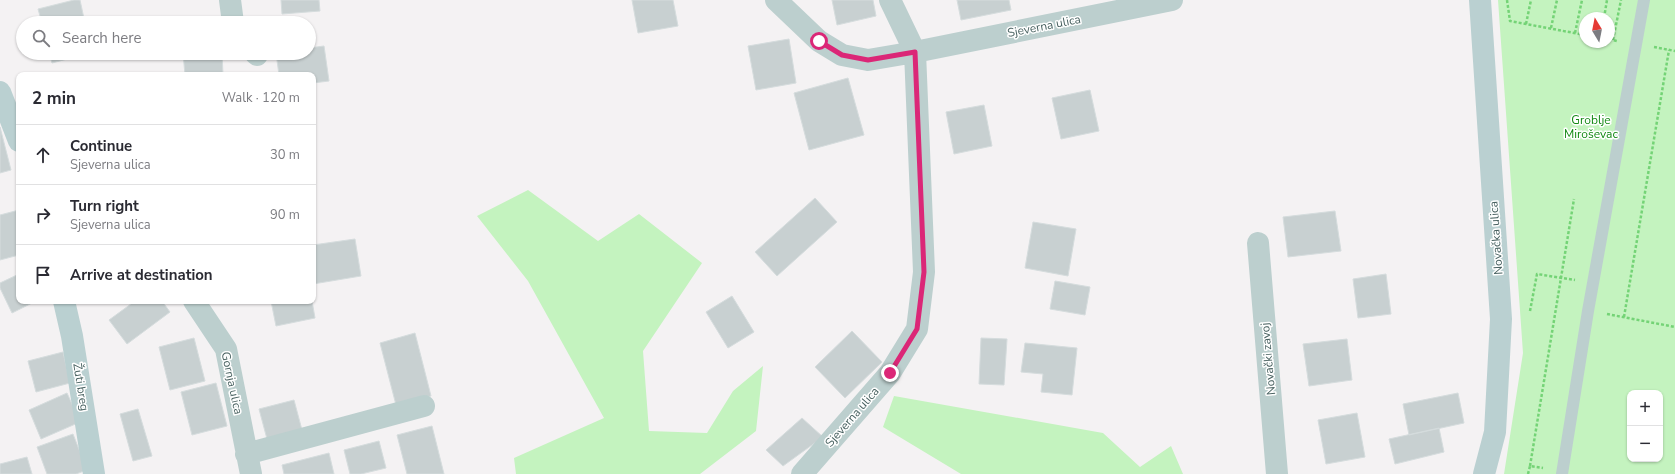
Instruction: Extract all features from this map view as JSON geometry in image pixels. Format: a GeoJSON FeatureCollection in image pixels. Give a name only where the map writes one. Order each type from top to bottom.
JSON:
{"type":"FeatureCollection","features":[{"type":"Feature","properties":{"kind":"street"},"geometry":{"type":"LineString","coordinates":[[230,0],[232,16]]}},
{"type":"Feature","properties":{"kind":"street","name":"Sjeverna ulica"},"geometry":{"type":"LineString","coordinates":[[776,0],[819,41],[842,55],[868,60],[915,52],[1172,0]]}},
{"type":"Feature","properties":{"kind":"street","name":"Sjeverna ulica"},"geometry":{"type":"LineString","coordinates":[[802,474],[890,373],[917,329],[924,272],[915,52],[890,0]]}},
{"type":"Feature","properties":{"kind":"street","name":"Novačka ulica"},"geometry":{"type":"LineString","coordinates":[[1480,0],[1502,319],[1495,432],[1484,474]]}},
{"type":"Feature","properties":{"kind":"street"},"geometry":{"type":"LineString","coordinates":[[0,92],[16,133]]}},
{"type":"Feature","properties":{"kind":"street","name":"Novački zavoj"},"geometry":{"type":"LineString","coordinates":[[1258,243],[1277,474]]}},
{"type":"Feature","properties":{"kind":"street","name":"Žuti breg"},"geometry":{"type":"LineString","coordinates":[[65,304],[72,336],[94,474]]}},
{"type":"Feature","properties":{"kind":"street","name":"Gornja ulica"},"geometry":{"type":"LineString","coordinates":[[196,304],[226,349],[248,464]]}},
{"type":"Feature","properties":{"kind":"street"},"geometry":{"type":"LineString","coordinates":[[248,464],[424,406]]}},
{"type":"Feature","properties":{"kind":"lane"},"geometry":{"type":"LineString","coordinates":[[1562,474],[1588,311],[1644,0]]}},
{"type":"Feature","properties":{"kind":"path"},"geometry":{"type":"LineString","coordinates":[[1507,0],[1510,21],[1579,34]]}},
{"type":"Feature","properties":{"kind":"path"},"geometry":{"type":"LineString","coordinates":[[1526,24],[1531,0]]}},
{"type":"Feature","properties":{"kind":"path"},"geometry":{"type":"LineString","coordinates":[[1551,28],[1557,0]]}},
{"type":"Feature","properties":{"kind":"path"},"geometry":{"type":"LineString","coordinates":[[1575,33],[1582,0]]}},
{"type":"Feature","properties":{"kind":"path"},"geometry":{"type":"LineString","coordinates":[[1605,12],[1607,0]]}},
{"type":"Feature","properties":{"kind":"path"},"geometry":{"type":"LineString","coordinates":[[1615,30],[1621,0]]}},
{"type":"Feature","properties":{"kind":"path"},"geometry":{"type":"LineString","coordinates":[[1624,317],[1669,50]]}},
{"type":"Feature","properties":{"kind":"path"},"geometry":{"type":"LineString","coordinates":[[1530,466],[1574,199]]}},
{"type":"Feature","properties":{"kind":"path"},"geometry":{"type":"LineString","coordinates":[[1530,311],[1536,274],[1593,283]]}},
{"type":"Feature","properties":{"kind":"path"},"geometry":{"type":"LineString","coordinates":[[1588,311],[1675,327]]}},
{"type":"Feature","properties":{"kind":"green space","name":"Groblje Miroševac"},"geometry":{"type":"Polygon","coordinates":[[[1498,0],[1675,0],[1675,474],[1504,474],[1523,353],[1498,0]]]}},
{"type":"Feature","properties":{"kind":"green space"},"geometry":{"type":"Polygon","coordinates":[[[528,190],[598,241],[639,214],[702,263],[643,351],[649,431],[707,433],[733,391],[763,366],[756,431],[700,474],[516,474],[514,458],[604,418],[528,281],[477,216],[528,190]]]}},
{"type":"Feature","properties":{"kind":"green space"},"geometry":{"type":"Polygon","coordinates":[[[894,396],[1103,433],[1140,467],[1171,446],[1183,474],[961,474],[883,427],[894,396]]]}},
{"type":"Feature","properties":{"kind":"building"},"geometry":{"type":"Polygon","coordinates":[[[74,0],[80,0],[83,16],[40,16],[38,9],[74,0]]]}},
{"type":"Feature","properties":{"kind":"building"},"geometry":{"type":"Polygon","coordinates":[[[281,0],[319,0],[320,11],[282,14],[281,0]]]}},
{"type":"Feature","properties":{"kind":"building"},"geometry":{"type":"Polygon","coordinates":[[[632,0],[673,0],[678,26],[638,33],[632,0]]]}},
{"type":"Feature","properties":{"kind":"building"},"geometry":{"type":"Polygon","coordinates":[[[832,0],[873,0],[876,16],[837,25],[832,0]]]}},
{"type":"Feature","properties":{"kind":"building"},"geometry":{"type":"Polygon","coordinates":[[[957,0],[1009,0],[1011,10],[961,20],[957,0]]]}},
{"type":"Feature","properties":{"kind":"building"},"geometry":{"type":"Polygon","coordinates":[[[789,39],[796,83],[756,90],[748,46],[789,39]]]}},
{"type":"Feature","properties":{"kind":"building"},"geometry":{"type":"Polygon","coordinates":[[[324,46],[329,81],[316,83],[316,72],[279,72],[277,60],[316,60],[316,47],[324,46]]]}},
{"type":"Feature","properties":{"kind":"building"},"geometry":{"type":"Polygon","coordinates":[[[51,60],[63,60],[52,63],[51,60]]]}},
{"type":"Feature","properties":{"kind":"building"},"geometry":{"type":"Polygon","coordinates":[[[184,60],[222,60],[223,72],[185,72],[184,60]]]}},
{"type":"Feature","properties":{"kind":"building"},"geometry":{"type":"Polygon","coordinates":[[[848,78],[864,135],[809,150],[794,93],[848,78]]]}},
{"type":"Feature","properties":{"kind":"building"},"geometry":{"type":"Polygon","coordinates":[[[1090,90],[1099,131],[1061,139],[1052,98],[1090,90]]]}},
{"type":"Feature","properties":{"kind":"building"},"geometry":{"type":"Polygon","coordinates":[[[984,105],[992,146],[954,154],[946,112],[984,105]]]}},
{"type":"Feature","properties":{"kind":"building"},"geometry":{"type":"Polygon","coordinates":[[[0,127],[11,170],[0,173],[0,127]]]}},
{"type":"Feature","properties":{"kind":"building"},"geometry":{"type":"Polygon","coordinates":[[[815,198],[837,222],[777,276],[755,252],[815,198]]]}},
{"type":"Feature","properties":{"kind":"building"},"geometry":{"type":"Polygon","coordinates":[[[16,211],[16,256],[0,260],[0,215],[16,211]]]}},
{"type":"Feature","properties":{"kind":"building"},"geometry":{"type":"Polygon","coordinates":[[[1335,211],[1341,251],[1288,257],[1283,217],[1335,211]]]}},
{"type":"Feature","properties":{"kind":"building"},"geometry":{"type":"Polygon","coordinates":[[[1033,222],[1076,229],[1068,276],[1025,268],[1033,222]]]}},
{"type":"Feature","properties":{"kind":"building"},"geometry":{"type":"Polygon","coordinates":[[[355,239],[361,276],[316,284],[316,245],[355,239]]]}},
{"type":"Feature","properties":{"kind":"building"},"geometry":{"type":"Polygon","coordinates":[[[1386,274],[1391,314],[1358,318],[1353,279],[1386,274]]]}},
{"type":"Feature","properties":{"kind":"building"},"geometry":{"type":"Polygon","coordinates":[[[16,275],[16,304],[30,304],[12,313],[0,288],[0,283],[16,275]]]}},
{"type":"Feature","properties":{"kind":"building"},"geometry":{"type":"Polygon","coordinates":[[[1055,281],[1090,287],[1085,315],[1050,309],[1055,281]]]}},
{"type":"Feature","properties":{"kind":"building"},"geometry":{"type":"Polygon","coordinates":[[[732,296],[754,332],[728,348],[706,312],[732,296]]]}},
{"type":"Feature","properties":{"kind":"building"},"geometry":{"type":"Polygon","coordinates":[[[131,304],[164,304],[170,312],[127,344],[109,320],[131,304]]]}},
{"type":"Feature","properties":{"kind":"building"},"geometry":{"type":"Polygon","coordinates":[[[272,304],[313,304],[315,318],[276,326],[272,304]]]}},
{"type":"Feature","properties":{"kind":"building"},"geometry":{"type":"Polygon","coordinates":[[[852,331],[882,362],[845,398],[815,367],[852,331]]]}},
{"type":"Feature","properties":{"kind":"building"},"geometry":{"type":"Polygon","coordinates":[[[415,333],[431,396],[396,405],[380,343],[415,333]]]}},
{"type":"Feature","properties":{"kind":"building"},"geometry":{"type":"Polygon","coordinates":[[[194,338],[205,381],[170,390],[159,347],[194,338]]]}},
{"type":"Feature","properties":{"kind":"building"},"geometry":{"type":"Polygon","coordinates":[[[981,338],[1007,339],[1004,385],[979,384],[981,338]]]}},
{"type":"Feature","properties":{"kind":"building"},"geometry":{"type":"Polygon","coordinates":[[[1347,339],[1352,380],[1309,386],[1303,344],[1347,339]]]}},
{"type":"Feature","properties":{"kind":"building"},"geometry":{"type":"Polygon","coordinates":[[[1025,343],[1077,348],[1072,395],[1041,392],[1043,374],[1021,372],[1025,343]]]}},
{"type":"Feature","properties":{"kind":"building"},"geometry":{"type":"Polygon","coordinates":[[[63,352],[70,383],[36,392],[28,361],[63,352]]]}},
{"type":"Feature","properties":{"kind":"building"},"geometry":{"type":"Polygon","coordinates":[[[216,383],[227,426],[192,435],[181,392],[216,383]]]}},
{"type":"Feature","properties":{"kind":"building"},"geometry":{"type":"Polygon","coordinates":[[[67,393],[80,422],[41,439],[29,410],[67,393]]]}},
{"type":"Feature","properties":{"kind":"building"},"geometry":{"type":"Polygon","coordinates":[[[1458,393],[1464,423],[1409,435],[1403,404],[1458,393]]]}},
{"type":"Feature","properties":{"kind":"building"},"geometry":{"type":"Polygon","coordinates":[[[294,400],[302,430],[267,439],[259,409],[294,400]]]}},
{"type":"Feature","properties":{"kind":"building"},"geometry":{"type":"Polygon","coordinates":[[[138,409],[152,456],[133,461],[120,414],[138,409]]]}},
{"type":"Feature","properties":{"kind":"building"},"geometry":{"type":"Polygon","coordinates":[[[1357,413],[1365,457],[1326,464],[1318,420],[1357,413]]]}},
{"type":"Feature","properties":{"kind":"building"},"geometry":{"type":"Polygon","coordinates":[[[802,418],[823,437],[783,466],[766,450],[802,418]]]}},
{"type":"Feature","properties":{"kind":"building"},"geometry":{"type":"Polygon","coordinates":[[[432,426],[444,474],[407,474],[397,435],[432,426]]]}},
{"type":"Feature","properties":{"kind":"building"},"geometry":{"type":"Polygon","coordinates":[[[1439,428],[1444,452],[1395,464],[1389,439],[1439,428]]]}},
{"type":"Feature","properties":{"kind":"building"},"geometry":{"type":"Polygon","coordinates":[[[73,434],[87,470],[76,474],[47,474],[37,447],[73,434]]]}},
{"type":"Feature","properties":{"kind":"building"},"geometry":{"type":"Polygon","coordinates":[[[379,441],[386,468],[361,474],[350,474],[344,450],[379,441]]]}},
{"type":"Feature","properties":{"kind":"building"},"geometry":{"type":"Polygon","coordinates":[[[329,453],[334,474],[284,474],[282,465],[329,453]]]}},
{"type":"Feature","properties":{"kind":"building"},"geometry":{"type":"Polygon","coordinates":[[[27,457],[32,474],[0,474],[0,464],[27,457]]]}},
{"type":"Feature","properties":{"kind":"route"},"geometry":{"type":"LineString","coordinates":[[819,41],[842,55],[868,60],[915,52],[924,272],[917,329],[890,373]]}}]}
